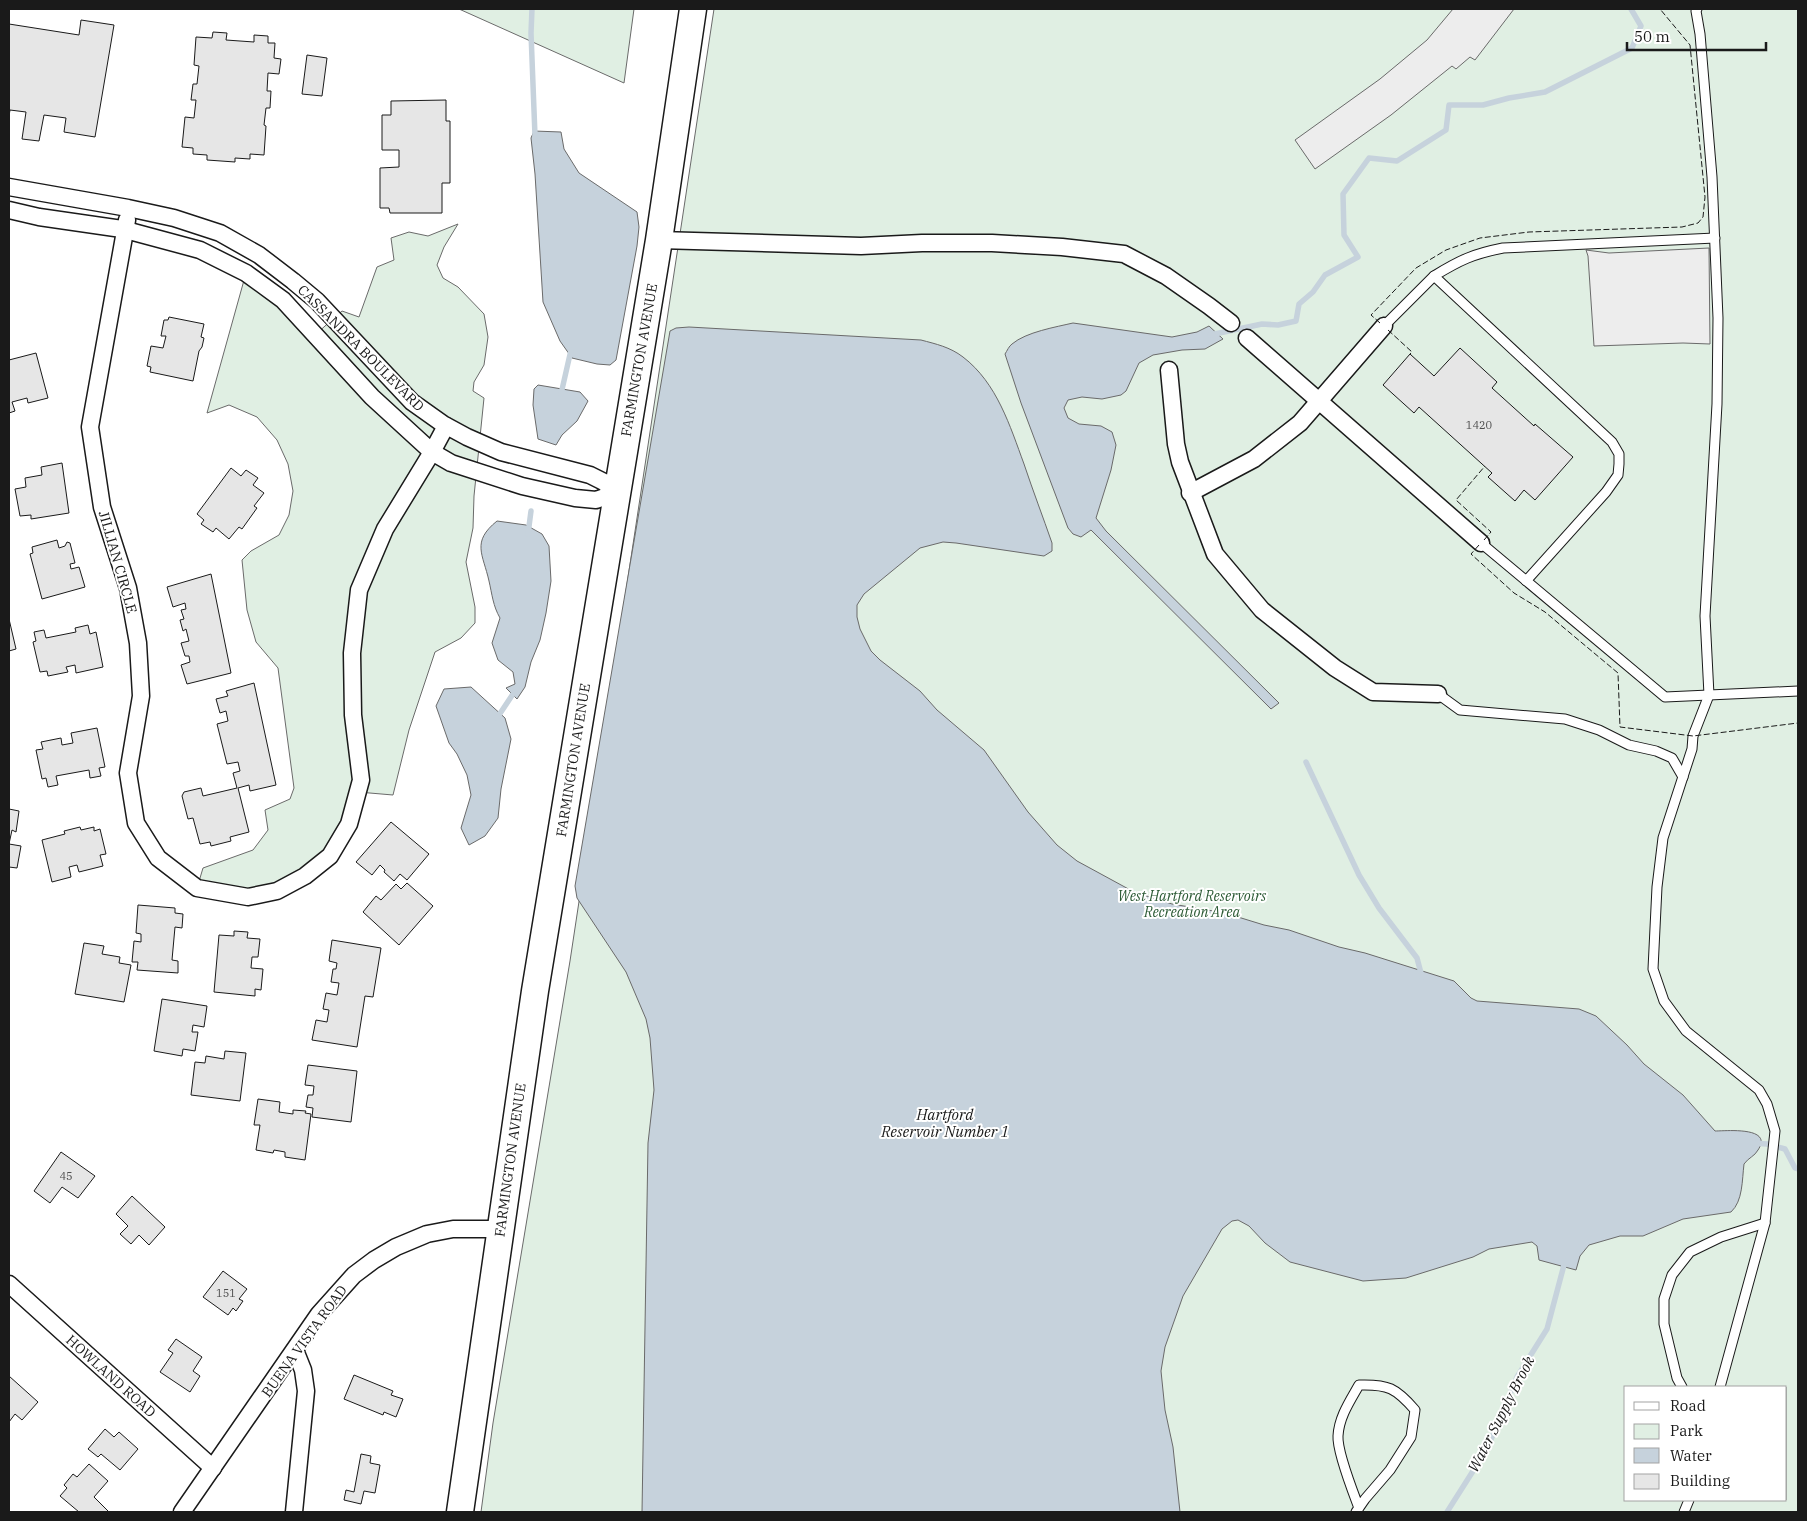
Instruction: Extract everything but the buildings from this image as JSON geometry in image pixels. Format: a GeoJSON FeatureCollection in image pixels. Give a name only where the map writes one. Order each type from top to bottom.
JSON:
{"type":"FeatureCollection","features":[{"type":"Feature","properties":{"kind":"main road","name":"FARMINGTON AVENUE"},"geometry":{"type":"LineString","coordinates":[[460,1512],[536,981],[659,240],[693,9]]}},
{"type":"Feature","properties":{"kind":"street","name":"CASSANDRA BOULEVARD"},"geometry":{"type":"LineString","coordinates":[[9,187],[174,218],[220,233],[259,255],[317,301],[412,402],[446,426],[501,452],[590,475],[604,482],[616,493],[596,500],[575,498],[522,486],[478,472],[452,463],[432,452],[372,397],[283,300],[246,273],[200,250],[126,230],[39,217],[9,210]]}},
{"type":"Feature","properties":{"kind":"street","name":"JILLIAN CIRCLE"},"geometry":{"type":"LineString","coordinates":[[128,208],[126,230],[90,427],[102,507],[128,588],[138,643],[141,696],[128,773],[136,823],[158,858],[197,888],[248,897],[277,891],[305,876],[330,856],[349,824],[361,780],[353,715],[352,653],[359,590],[385,529],[446,426]]}},
{"type":"Feature","properties":{"kind":"street"},"geometry":{"type":"LineString","coordinates":[[659,240],[861,246],[922,243],[992,243],[1062,247],[1124,254],[1166,276],[1209,306],[1481,543]]}},
{"type":"Feature","properties":{"kind":"street"},"geometry":{"type":"LineString","coordinates":[[1190,493],[1254,458],[1300,423],[1384,326]]}},
{"type":"Feature","properties":{"kind":"street"},"geometry":{"type":"LineString","coordinates":[[1169,370],[1176,444],[1190,493],[1215,554],[1262,610],[1335,668],[1373,692],[1438,694]]}},
{"type":"Feature","properties":{"kind":"street","name":"BUENA VISTA ROAD"},"geometry":{"type":"LineString","coordinates":[[182,1512],[295,1350],[335,1295],[354,1275],[374,1260],[414,1239],[439,1230],[500,1229]]}},
{"type":"Feature","properties":{"kind":"street","name":"HOWLAND ROAD"},"geometry":{"type":"LineString","coordinates":[[9,1284],[213,1468]]}},
{"type":"Feature","properties":{"kind":"street"},"geometry":{"type":"LineString","coordinates":[[294,1512],[306,1392],[303,1370],[295,1350]]}},
{"type":"Feature","properties":{"kind":"lane"},"geometry":{"type":"LineString","coordinates":[[1698,9],[1696,11],[1700,34],[1712,177],[1718,318],[1717,404],[1705,616],[1709,695],[1693,736],[1692,749],[1663,838],[1657,887],[1653,969],[1664,1001],[1686,1031],[1759,1090],[1767,1104],[1775,1131],[1765,1223],[1720,1386]]}},
{"type":"Feature","properties":{"kind":"lane"},"geometry":{"type":"LineString","coordinates":[[1384,326],[1434,276],[1473,255],[1503,248],[1714,238]]}},
{"type":"Feature","properties":{"kind":"lane"},"geometry":{"type":"LineString","coordinates":[[1434,276],[1612,442],[1618,454],[1620,464],[1618,475],[1606,492],[1526,581]]}},
{"type":"Feature","properties":{"kind":"lane"},"geometry":{"type":"LineString","coordinates":[[1481,543],[1665,697],[1798,691]]}},
{"type":"Feature","properties":{"kind":"lane"},"geometry":{"type":"LineString","coordinates":[[1438,694],[1460,710],[1565,719],[1599,730],[1629,745],[1656,751],[1672,758],[1683,777]]}},
{"type":"Feature","properties":{"kind":"lane"},"geometry":{"type":"LineString","coordinates":[[1681,1386],[1677,1378],[1664,1324],[1664,1299],[1672,1275],[1690,1252],[1721,1237],[1765,1223]]}},
{"type":"Feature","properties":{"kind":"lane"},"geometry":{"type":"LineString","coordinates":[[1378,1384],[1400,1392],[1415,1410],[1410,1437],[1390,1470],[1358,1510],[1338,1437],[1344,1411],[1359,1385],[1378,1384]]}},
{"type":"Feature","properties":{"kind":"green space"},"geometry":{"type":"Polygon","coordinates":[[[459,9],[634,9],[624,83],[459,9]]]}},
{"type":"Feature","properties":{"kind":"green space","name":"West Hartford Reservoirs Recreation Area"},"geometry":{"type":"Polygon","coordinates":[[[714,9],[1798,9],[1798,1512],[481,1512],[493,1423],[570,961],[714,9]]]}},
{"type":"Feature","properties":{"kind":"green space"},"geometry":{"type":"Polygon","coordinates":[[[458,224],[444,247],[437,265],[443,278],[458,287],[484,314],[488,337],[484,365],[474,382],[473,391],[484,398],[474,496],[473,528],[466,562],[475,607],[475,623],[461,638],[435,652],[409,730],[393,795],[358,792],[330,856],[277,891],[197,888],[203,868],[253,850],[268,830],[265,810],[290,799],[294,788],[278,668],[256,642],[247,610],[242,560],[251,551],[279,535],[289,515],[293,491],[288,464],[277,440],[257,417],[229,405],[207,413],[246,273],[316,334],[342,311],[359,317],[377,267],[394,260],[391,238],[409,232],[428,236],[458,224]]]}},
{"type":"Feature","properties":{"kind":"shaded area"},"geometry":{"type":"Polygon","coordinates":[[[1453,9],[1514,9],[1475,60],[1470,57],[1456,69],[1452,66],[1391,115],[1315,169],[1295,140],[1380,79],[1427,40],[1453,9]]]}},
{"type":"Feature","properties":{"kind":"shaded area"},"geometry":{"type":"Polygon","coordinates":[[[1709,248],[1710,344],[1594,346],[1586,250],[1609,253],[1709,248]]]}},
{"type":"Feature","properties":{"kind":"water"},"geometry":{"type":"Polygon","coordinates":[[[534,131],[561,132],[564,149],[579,173],[637,212],[639,227],[637,246],[616,360],[610,365],[572,358],[560,341],[543,302],[531,138],[534,131]]]}},
{"type":"Feature","properties":{"kind":"water"},"geometry":{"type":"Polygon","coordinates":[[[1073,323],[1172,337],[1197,332],[1209,326],[1223,339],[1205,349],[1182,350],[1153,355],[1139,363],[1126,391],[1121,395],[1102,399],[1082,397],[1068,400],[1064,408],[1068,418],[1079,424],[1101,426],[1112,432],[1116,445],[1111,470],[1096,518],[1106,531],[1279,703],[1271,709],[1091,530],[1081,537],[1073,534],[1068,528],[1021,403],[1005,354],[1011,345],[1025,336],[1073,323]]]}},
{"type":"Feature","properties":{"kind":"water","name":"Hartford Reservoir Number 1"},"geometry":{"type":"Polygon","coordinates":[[[689,327],[921,340],[943,346],[963,357],[985,379],[1001,406],[1013,435],[1052,543],[1052,551],[1044,556],[943,542],[920,548],[864,594],[857,605],[857,617],[860,629],[871,651],[920,691],[937,710],[984,750],[1028,812],[1057,845],[1077,861],[1134,892],[1172,904],[1225,913],[1264,925],[1289,930],[1454,981],[1471,998],[1477,1001],[1579,1009],[1596,1016],[1644,1064],[1683,1095],[1715,1131],[1754,1133],[1759,1137],[1761,1142],[1758,1150],[1744,1164],[1738,1202],[1731,1212],[1683,1219],[1643,1236],[1620,1236],[1589,1245],[1580,1256],[1576,1270],[1539,1260],[1537,1246],[1532,1242],[1489,1249],[1473,1257],[1406,1278],[1363,1281],[1290,1262],[1265,1243],[1249,1226],[1238,1220],[1232,1221],[1222,1229],[1183,1296],[1165,1347],[1161,1371],[1165,1410],[1173,1447],[1180,1512],[642,1512],[648,1143],[654,1090],[650,1038],[646,1019],[626,972],[577,898],[575,886],[670,331],[676,328],[689,327]]]}},
{"type":"Feature","properties":{"kind":"water"},"geometry":{"type":"Polygon","coordinates":[[[538,385],[580,392],[588,401],[577,421],[562,435],[556,445],[538,439],[533,405],[534,389],[538,385]]]}},
{"type":"Feature","properties":{"kind":"water"},"geometry":{"type":"Polygon","coordinates":[[[497,521],[526,525],[542,534],[549,546],[551,581],[546,613],[540,640],[531,662],[525,687],[517,699],[506,688],[515,684],[513,672],[498,660],[492,643],[500,618],[494,604],[481,549],[484,535],[497,521]]]}},
{"type":"Feature","properties":{"kind":"water"},"geometry":{"type":"Polygon","coordinates":[[[471,687],[505,718],[511,739],[501,789],[498,818],[485,836],[469,845],[461,828],[471,795],[467,775],[457,754],[449,743],[436,706],[444,689],[471,687]]]}},
{"type":"Feature","properties":{"kind":"waterway"},"geometry":{"type":"LineString","coordinates":[[532,9],[531,33],[535,136]]}},
{"type":"Feature","properties":{"kind":"waterway"},"geometry":{"type":"LineString","coordinates":[[1210,335],[1262,324],[1278,325],[1296,321],[1299,304],[1313,292],[1325,275],[1358,257],[1344,235],[1343,194],[1369,158],[1397,161],[1446,130],[1449,105],[1483,105],[1509,98],[1545,92],[1632,48],[1641,26],[1631,9]]}},
{"type":"Feature","properties":{"kind":"waterway"},"geometry":{"type":"LineString","coordinates":[[561,394],[571,350]]}},
{"type":"Feature","properties":{"kind":"waterway"},"geometry":{"type":"LineString","coordinates":[[528,534],[531,511]]}},
{"type":"Feature","properties":{"kind":"waterway"},"geometry":{"type":"LineString","coordinates":[[497,718],[517,688]]}},
{"type":"Feature","properties":{"kind":"waterway"},"geometry":{"type":"LineString","coordinates":[[1306,762],[1359,875],[1379,908],[1417,958],[1422,977]]}},
{"type":"Feature","properties":{"kind":"waterway"},"geometry":{"type":"LineString","coordinates":[[1753,1143],[1767,1144],[1785,1149],[1795,1168],[1798,1169]]}},
{"type":"Feature","properties":{"kind":"waterway","name":"Water Supply Brook"},"geometry":{"type":"LineString","coordinates":[[1447,1512],[1487,1449],[1517,1377],[1547,1329],[1564,1265],[1568,1260]]}},
{"type":"Feature","properties":{"kind":"fence"},"geometry":{"type":"LineString","coordinates":[[1380,323],[1371,315],[1416,268],[1446,250],[1480,238],[1529,232],[1682,227],[1698,223],[1703,217],[1705,197],[1690,45],[1660,9]]}},
{"type":"Feature","properties":{"kind":"fence"},"geometry":{"type":"LineString","coordinates":[[1388,330],[1412,352],[1410,354]]}},
{"type":"Feature","properties":{"kind":"fence"},"geometry":{"type":"LineString","coordinates":[[1484,540],[1491,532],[1456,500],[1485,466]]}},
{"type":"Feature","properties":{"kind":"fence"},"geometry":{"type":"LineString","coordinates":[[1479,545],[1471,554],[1514,593],[1545,612],[1618,673],[1620,727],[1693,736],[1798,723]]}}]}
